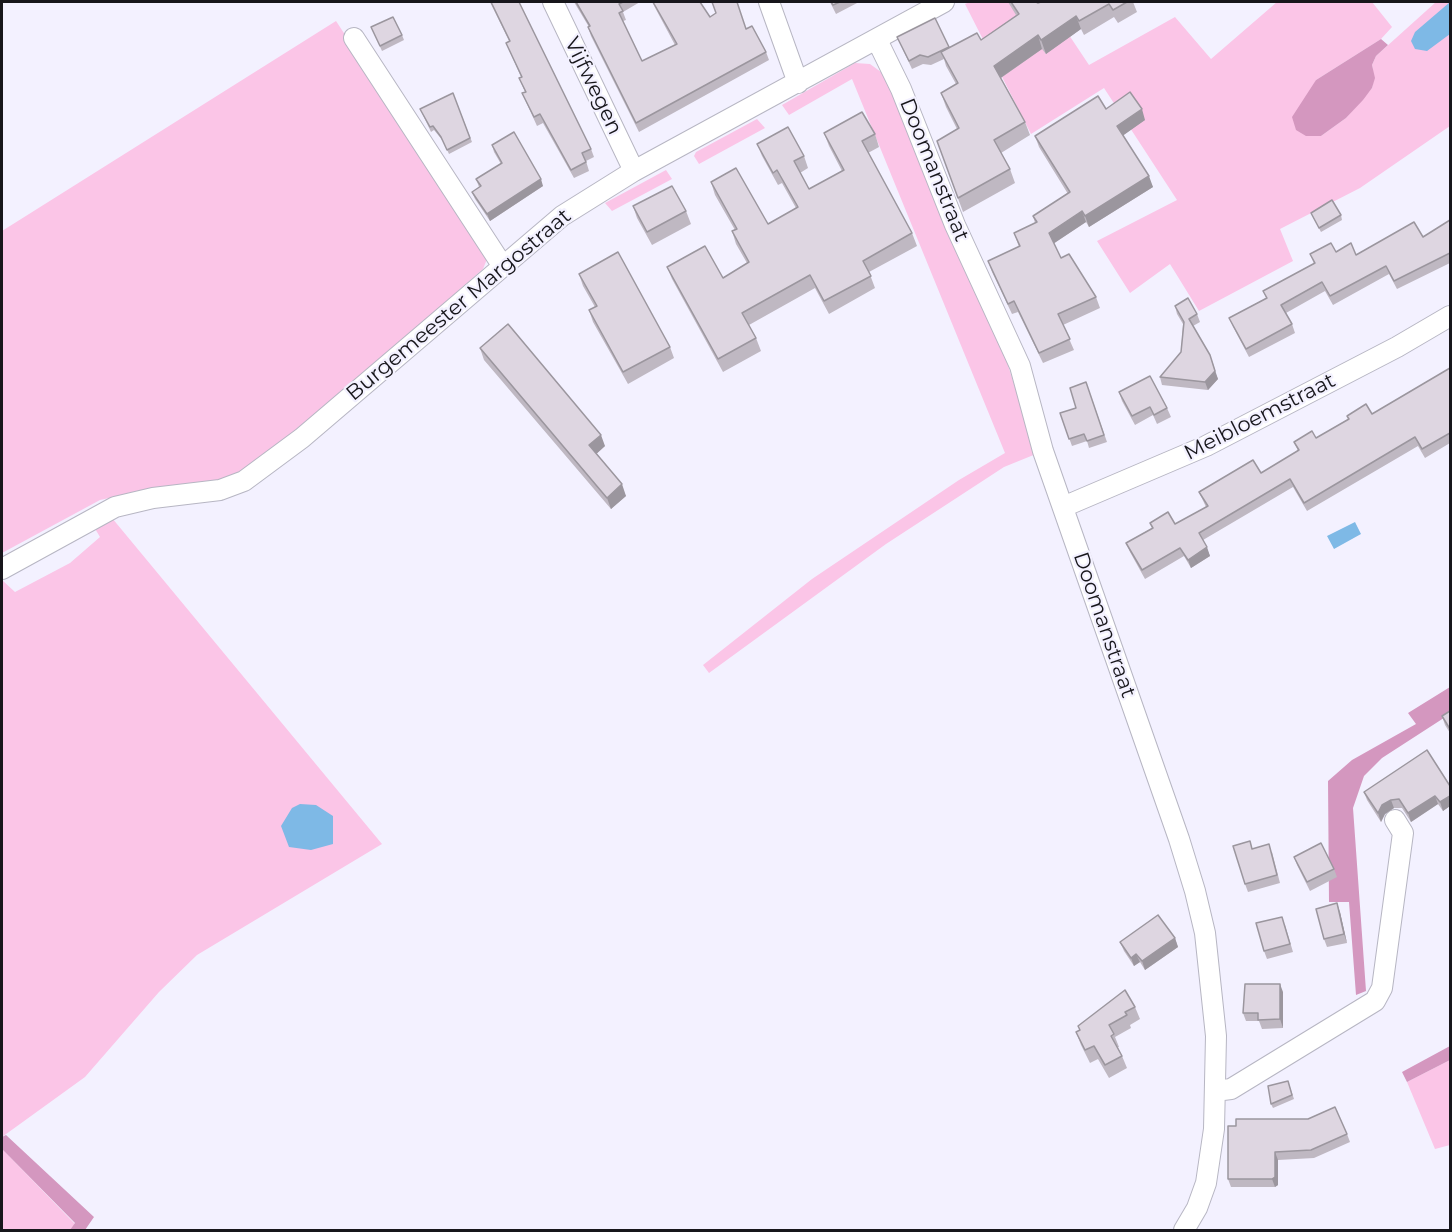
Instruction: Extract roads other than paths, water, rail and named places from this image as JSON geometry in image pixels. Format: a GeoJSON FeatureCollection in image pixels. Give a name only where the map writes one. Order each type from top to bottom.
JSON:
{"type":"FeatureCollection","features":[{"type":"Feature","properties":{"kind":"street","name":"Vijfwegen"},"geometry":{"type":"LineString","coordinates":[[553,2],[634,171]]}},
{"type":"Feature","properties":{"kind":"street"},"geometry":{"type":"LineString","coordinates":[[769,2],[798,83]]}},
{"type":"Feature","properties":{"kind":"street","name":"Burgemeester Margostraat"},"geometry":{"type":"LineString","coordinates":[[2,568],[115,507],[153,498],[220,490],[244,481],[302,438],[502,264],[562,216],[634,171],[944,2]]}},
{"type":"Feature","properties":{"kind":"street"},"geometry":{"type":"LineString","coordinates":[[354,38],[502,264]]}},
{"type":"Feature","properties":{"kind":"street","name":"Doomanstraat"},"geometry":{"type":"LineString","coordinates":[[877,40],[901,89],[956,225],[1020,366],[1043,451],[1179,839],[1195,891],[1205,933],[1216,1036],[1214,1129],[1206,1183],[1197,1208],[1184,1230]]}},
{"type":"Feature","properties":{"kind":"street","name":"Meibloemstraat"},"geometry":{"type":"LineString","coordinates":[[1064,507],[1206,446],[1397,347],[1450,316]]}},
{"type":"Feature","properties":{"kind":"street"},"geometry":{"type":"LineString","coordinates":[[1215,1091],[1231,1089],[1375,1001],[1382,988],[1403,833],[1395,820]]}},
{"type":"Feature","properties":{"kind":"water"},"geometry":{"type":"Polygon","coordinates":[[[1450,2],[1450,34],[1427,51],[1415,49],[1411,41],[1415,32],[1450,2]]]}},
{"type":"Feature","properties":{"kind":"water"},"geometry":{"type":"Polygon","coordinates":[[[1355,522],[1361,534],[1334,549],[1327,536],[1355,522]]]}},
{"type":"Feature","properties":{"kind":"water"},"geometry":{"type":"Polygon","coordinates":[[[300,804],[316,805],[333,816],[333,844],[311,850],[289,847],[281,826],[292,808],[300,804]]]}}]}
